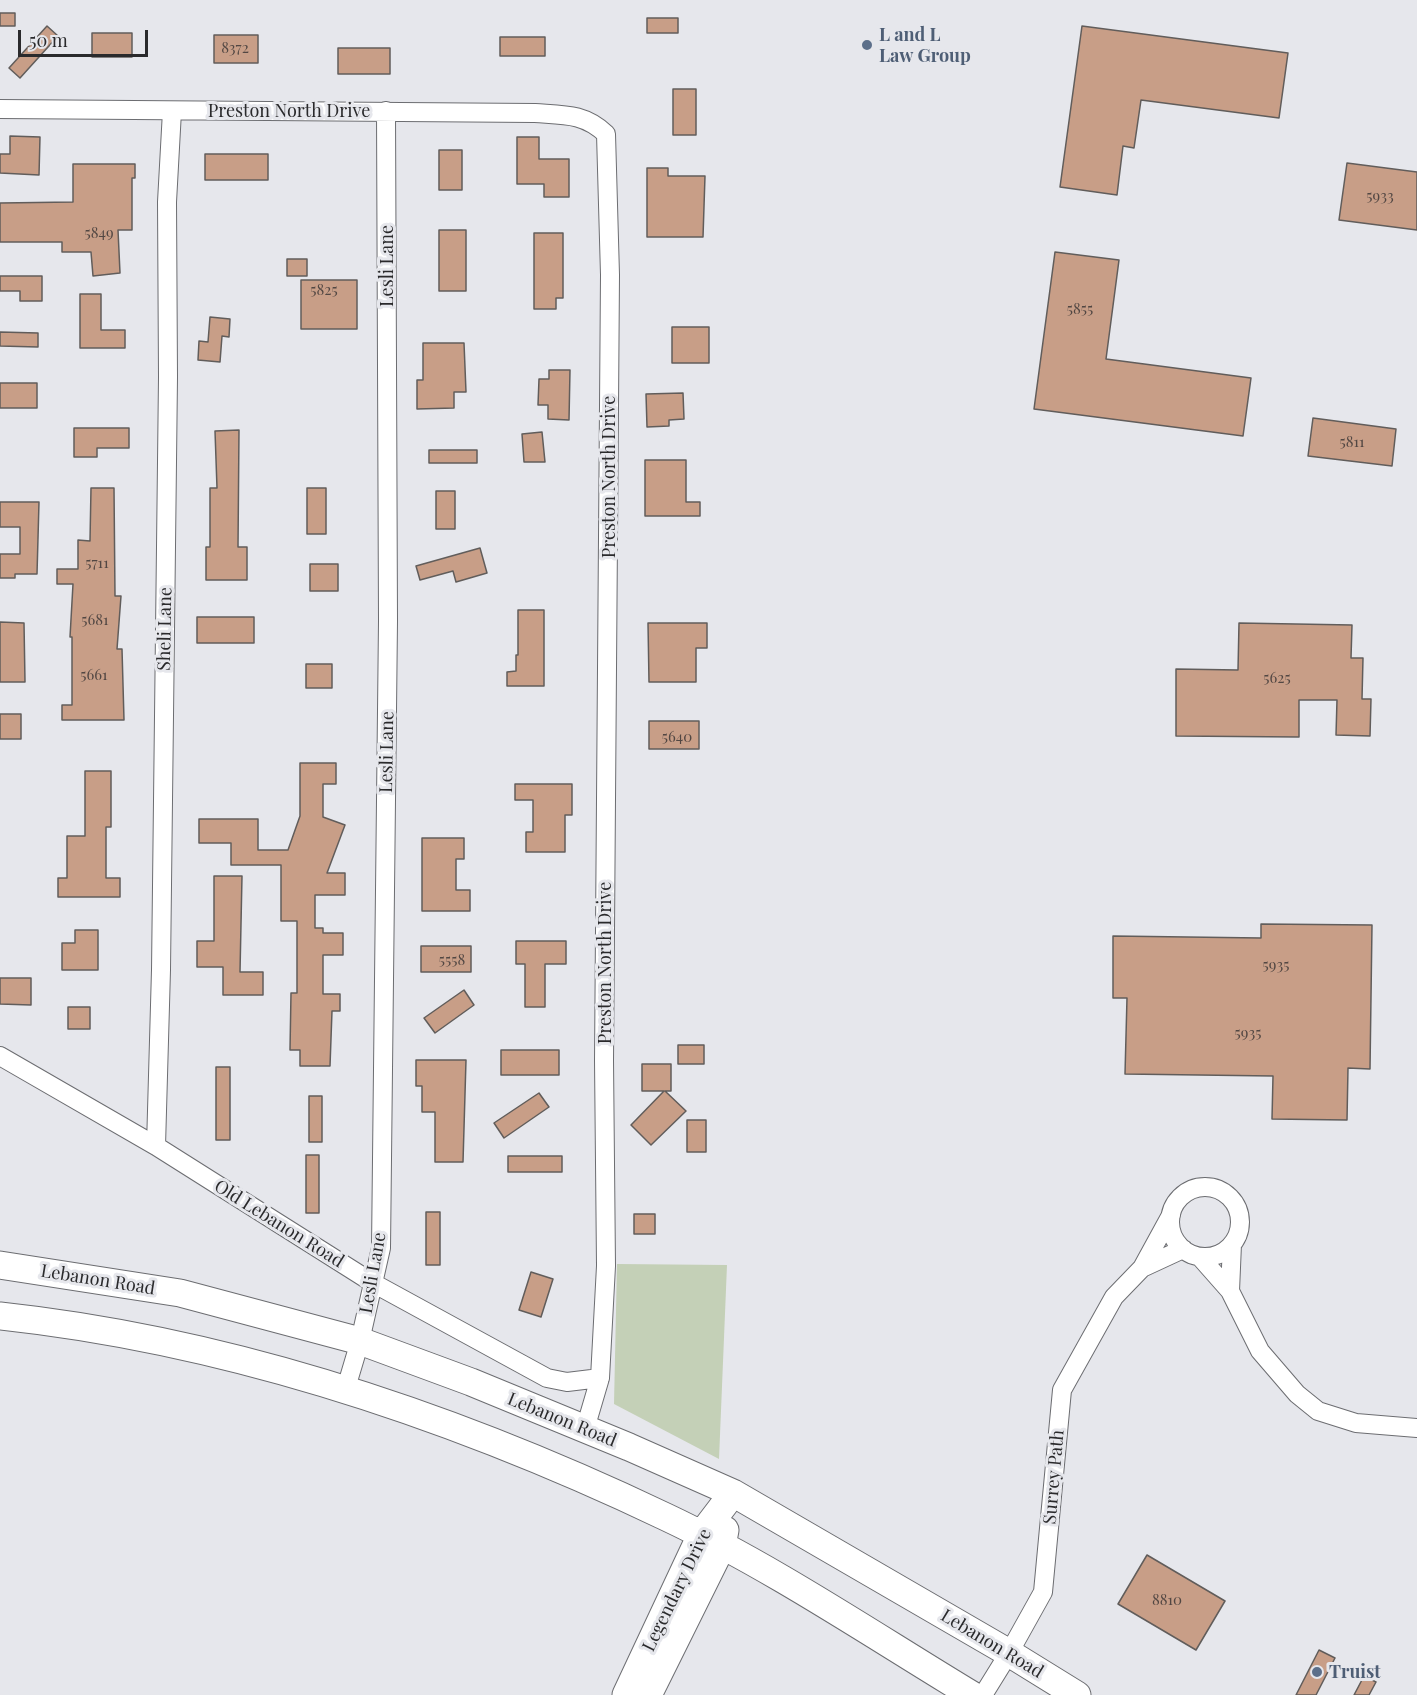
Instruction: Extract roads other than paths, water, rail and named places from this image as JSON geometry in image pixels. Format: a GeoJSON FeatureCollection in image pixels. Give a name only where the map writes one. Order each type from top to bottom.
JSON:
{"type":"FeatureCollection","features":[{"type":"Feature","properties":{"kind":"main road","name":"Lebanon Road"},"geometry":{"type":"LineString","coordinates":[[0,1266],[180,1293],[360,1341],[471,1382],[733,1493],[1077,1695]]}},
{"type":"Feature","properties":{"kind":"main road"},"geometry":{"type":"LineString","coordinates":[[0,1316],[88,1328],[214,1353],[346,1388],[477,1436],[590,1483],[711,1540],[783,1580],[972,1695]]}},
{"type":"Feature","properties":{"kind":"main road","name":"Legendary Drive"},"geometry":{"type":"LineString","coordinates":[[648,1695],[711,1540],[733,1493]]}},
{"type":"Feature","properties":{"kind":"main road","name":"Legendary Drive"},"geometry":{"type":"LineString","coordinates":[[626,1695],[711,1540]]}},
{"type":"Feature","properties":{"kind":"street","name":"Preston North Drive"},"geometry":{"type":"LineString","coordinates":[[0,109],[386,111],[574,115],[597,125],[606,134],[610,275],[604,1048],[606,1266],[600,1378],[585,1429]]}},
{"type":"Feature","properties":{"kind":"street","name":"Sheli Lane"},"geometry":{"type":"LineString","coordinates":[[156,1146],[168,377],[167,202],[172,111]]}},
{"type":"Feature","properties":{"kind":"street","name":"Lesli Lane"},"geometry":{"type":"LineString","coordinates":[[346,1388],[360,1341],[381,1248],[388,621],[386,111]]}},
{"type":"Feature","properties":{"kind":"street","name":"Old Lebanon Road"},"geometry":{"type":"LineString","coordinates":[[0,1056],[156,1146],[373,1283],[547,1378],[567,1382],[600,1378]]}},
{"type":"Feature","properties":{"kind":"street","name":"Surrey Path"},"geometry":{"type":"LineString","coordinates":[[983,1695],[1043,1592],[1062,1390],[1114,1297],[1142,1268],[1176,1202],[1186,1192],[1202,1187],[1218,1189],[1231,1198],[1239,1213],[1239,1229],[1232,1244],[1230,1291]]}},
{"type":"Feature","properties":{"kind":"street"},"geometry":{"type":"LineString","coordinates":[[1171,1215],[1171,1229],[1176,1242],[1183,1249]]}},
{"type":"Feature","properties":{"kind":"street"},"geometry":{"type":"LineString","coordinates":[[1200,1257],[1220,1254],[1232,1244]]}},
{"type":"Feature","properties":{"kind":"street","name":"Surrey Path"},"geometry":{"type":"LineString","coordinates":[[1142,1268],[1183,1249],[1200,1257],[1230,1291],[1260,1351],[1297,1394],[1318,1411],[1356,1423],[1417,1428]]}},
{"type":"Feature","properties":{"kind":"place","name":"L and L Law Group"},"geometry":{"type":"Point","coordinates":[867,45]}},
{"type":"Feature","properties":{"kind":"place","name":"Truist"},"geometry":{"type":"Point","coordinates":[1317,1672]}}]}
